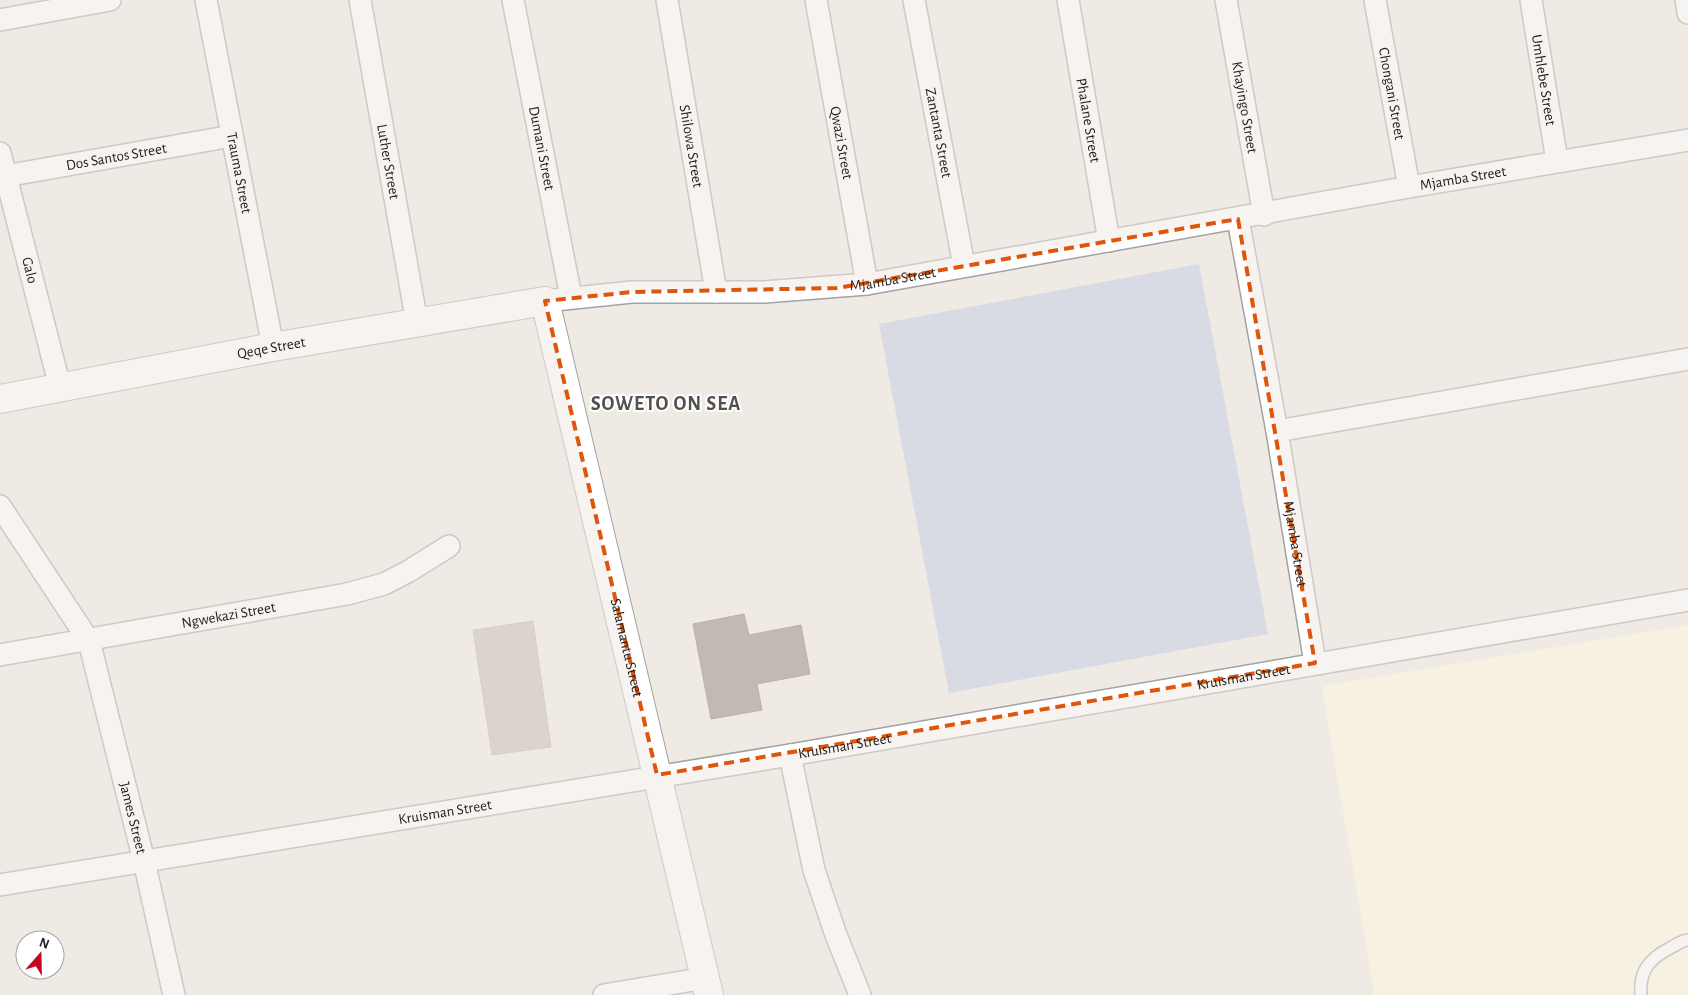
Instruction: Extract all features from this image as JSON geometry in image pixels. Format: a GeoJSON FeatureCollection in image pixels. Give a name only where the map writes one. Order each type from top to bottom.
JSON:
{"type":"FeatureCollection","features":[{"type":"Feature","properties":{"kind":"street"},"geometry":{"type":"LineString","coordinates":[[0,20],[110,0]]}},
{"type":"Feature","properties":{"kind":"street","name":"Trauma Street"},"geometry":{"type":"LineString","coordinates":[[206,0],[273,347]]}},
{"type":"Feature","properties":{"kind":"street","name":"Luther Street"},"geometry":{"type":"LineString","coordinates":[[360,0],[417,322]]}},
{"type":"Feature","properties":{"kind":"street","name":"Dumani Street"},"geometry":{"type":"LineString","coordinates":[[513,0],[558,299]]}},
{"type":"Feature","properties":{"kind":"street","name":"Shilowa Street"},"geometry":{"type":"LineString","coordinates":[[667,0],[716,292]]}},
{"type":"Feature","properties":{"kind":"street","name":"Qwazi Street"},"geometry":{"type":"LineString","coordinates":[[816,0],[867,284]]}},
{"type":"Feature","properties":{"kind":"street","name":"Zantanta Street"},"geometry":{"type":"LineString","coordinates":[[914,0],[964,266]]}},
{"type":"Feature","properties":{"kind":"street","name":"Phalane Street"},"geometry":{"type":"LineString","coordinates":[[1068,0],[1109,240]]}},
{"type":"Feature","properties":{"kind":"street","name":"Khayingo Street"},"geometry":{"type":"LineString","coordinates":[[1226,0],[1264,215]]}},
{"type":"Feature","properties":{"kind":"street","name":"Chongani Street"},"geometry":{"type":"LineString","coordinates":[[1375,0],[1408,187]]}},
{"type":"Feature","properties":{"kind":"street","name":"Umhlebe Street"},"geometry":{"type":"LineString","coordinates":[[1531,0],[1557,161]]}},
{"type":"Feature","properties":{"kind":"street"},"geometry":{"type":"LineString","coordinates":[[1686,0],[1688,12]]}},
{"type":"Feature","properties":{"kind":"street","name":"Dos Santos Street"},"geometry":{"type":"LineString","coordinates":[[4,177],[232,136]]}},
{"type":"Feature","properties":{"kind":"street","name":"Mjamba Street"},"geometry":{"type":"LineString","coordinates":[[558,299],[632,292],[810,290],[867,284],[1109,240],[1264,215],[1408,187],[1688,140]]}},
{"type":"Feature","properties":{"kind":"street","name":"Galo"},"geometry":{"type":"LineString","coordinates":[[0,153],[4,177],[60,387]]}},
{"type":"Feature","properties":{"kind":"street","name":"Mjamba Street"},"geometry":{"type":"LineString","coordinates":[[1238,219],[1277,430],[1315,663]]}},
{"type":"Feature","properties":{"kind":"street","name":"Qeqe Street"},"geometry":{"type":"LineString","coordinates":[[0,399],[273,347],[558,299]]}},
{"type":"Feature","properties":{"kind":"street","name":"Salamantu Street"},"geometry":{"type":"LineString","coordinates":[[558,299],[656,776],[707,986]]}},
{"type":"Feature","properties":{"kind":"street"},"geometry":{"type":"LineString","coordinates":[[1277,430],[1688,359]]}},
{"type":"Feature","properties":{"kind":"street","name":"James Street"},"geometry":{"type":"LineString","coordinates":[[0,506],[89,641],[144,861],[174,995]]}},
{"type":"Feature","properties":{"kind":"street","name":"Ngwekazi Street"},"geometry":{"type":"LineString","coordinates":[[0,655],[89,641],[347,594],[384,584],[449,546]]}},
{"type":"Feature","properties":{"kind":"street","name":"Kruisman Street"},"geometry":{"type":"LineString","coordinates":[[0,885],[790,755],[1688,600]]}},
{"type":"Feature","properties":{"kind":"street"},"geometry":{"type":"LineString","coordinates":[[790,755],[814,870],[836,935],[860,995]]}},
{"type":"Feature","properties":{"kind":"street"},"geometry":{"type":"LineString","coordinates":[[604,995],[707,986]]}},
{"type":"Feature","properties":{"kind":"lane"},"geometry":{"type":"LineString","coordinates":[[1641,995],[1640,982],[1646,964],[1661,953],[1688,940]]}},
{"type":"Feature","properties":{"kind":"highlighted area"},"geometry":{"type":"Polygon","coordinates":[[[1238,219],[1315,663],[657,775],[545,301],[632,292],[837,288],[1238,219]]]}},
{"type":"Feature","properties":{"kind":"shaded area"},"geometry":{"type":"Polygon","coordinates":[[[1199,264],[1268,634],[949,693],[879,324],[1199,264]]]}},
{"type":"Feature","properties":{"kind":"shaded area"},"geometry":{"type":"Polygon","coordinates":[[[1688,625],[1688,995],[1374,995],[1322,686],[1688,625]]]}},
{"type":"Feature","properties":{"kind":"building"},"geometry":{"type":"Polygon","coordinates":[[[744,614],[749,635],[801,625],[810,674],[757,684],[762,710],[711,719],[693,624],[744,614]]]}},
{"type":"Feature","properties":{"kind":"building"},"geometry":{"type":"Polygon","coordinates":[[[533,621],[551,747],[492,755],[473,630],[533,621]]]}},
{"type":"Feature","properties":{"kind":"district","name":"SOWETO ON SEA"},"geometry":{"type":"Point","coordinates":[666,404]}}]}
